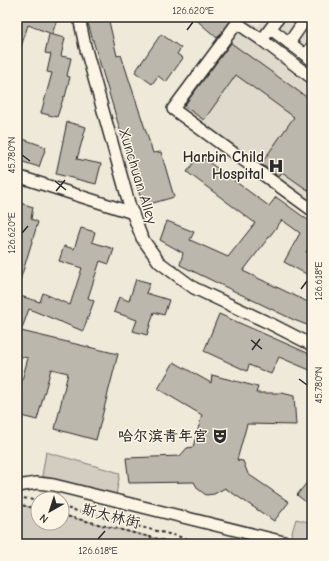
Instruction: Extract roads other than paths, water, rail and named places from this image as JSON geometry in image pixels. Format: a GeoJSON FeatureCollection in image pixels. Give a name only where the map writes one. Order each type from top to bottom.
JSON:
{"type":"FeatureCollection","features":[{"type":"Feature","properties":{"kind":"street","name":"Xunchuan Alley"},"geometry":{"type":"LineString","coordinates":[[79,17],[87,54],[133,213],[142,238],[159,262],[194,288],[312,345]]}},
{"type":"Feature","properties":{"kind":"street"},"geometry":{"type":"LineString","coordinates":[[262,40],[279,17]]}},
{"type":"Feature","properties":{"kind":"street"},"geometry":{"type":"LineString","coordinates":[[289,43],[307,17]]}},
{"type":"Feature","properties":{"kind":"street"},"geometry":{"type":"LineString","coordinates":[[312,78],[237,23],[173,109],[312,210]]}},
{"type":"Feature","properties":{"kind":"street"},"geometry":{"type":"LineString","coordinates":[[270,29],[289,43],[310,54]]}},
{"type":"Feature","properties":{"kind":"street"},"geometry":{"type":"LineString","coordinates":[[17,176],[133,213]]}},
{"type":"Feature","properties":{"kind":"street"},"geometry":{"type":"LineString","coordinates":[[17,486],[37,483],[54,485],[292,544]]}},
{"type":"Feature","properties":{"kind":"place","name":"Harbin Child Hospital"},"geometry":{"type":"Point","coordinates":[276,166]}},
{"type":"Feature","properties":{"kind":"place","name":"哈尔滨青年宫"},"geometry":{"type":"Point","coordinates":[220,436]}}]}
